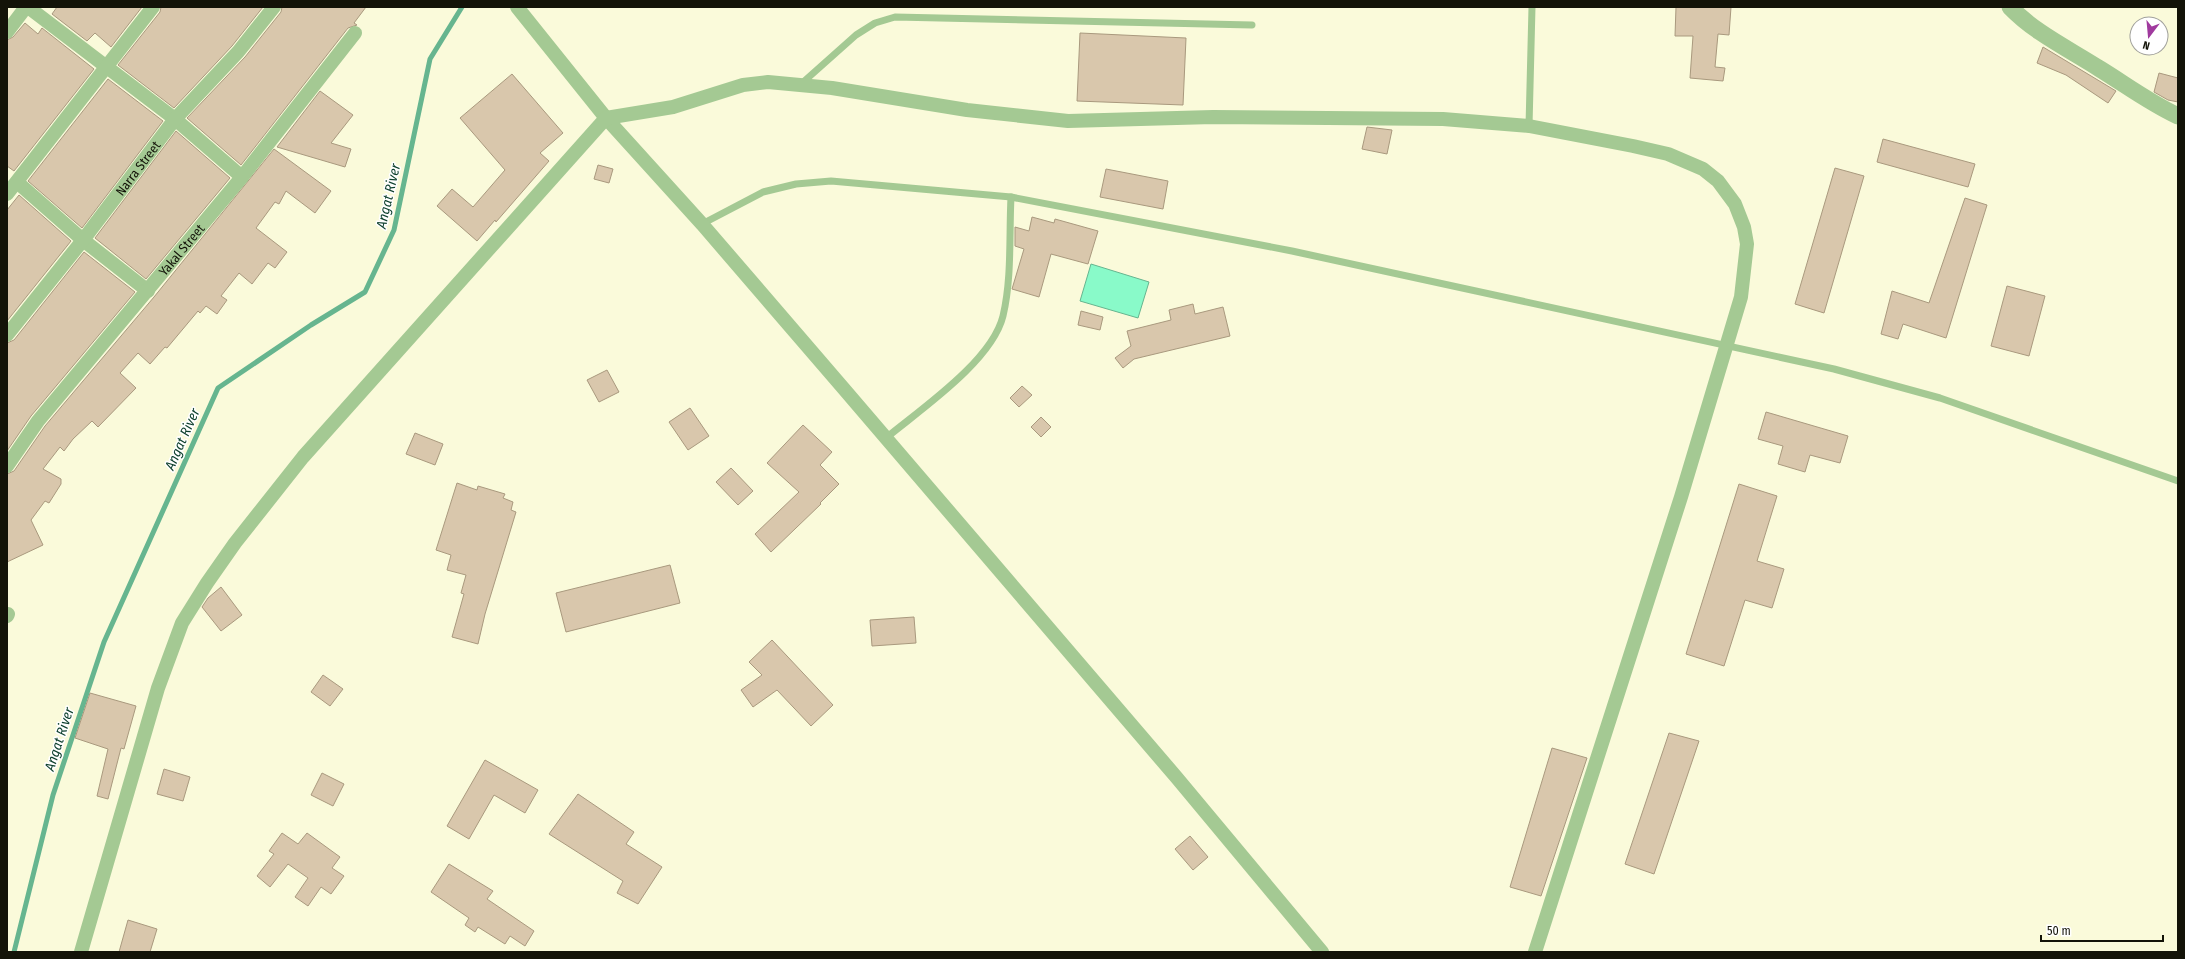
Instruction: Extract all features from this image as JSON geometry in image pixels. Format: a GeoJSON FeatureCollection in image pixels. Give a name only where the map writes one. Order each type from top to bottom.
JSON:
{"type":"FeatureCollection","features":[{"type":"Feature","properties":{"kind":"street"},"geometry":{"type":"LineString","coordinates":[[7,32],[27,7],[175,118],[242,177]]}},
{"type":"Feature","properties":{"kind":"street"},"geometry":{"type":"LineString","coordinates":[[7,194],[106,65],[153,7]]}},
{"type":"Feature","properties":{"kind":"street"},"geometry":{"type":"LineString","coordinates":[[517,7],[606,118],[702,224],[886,438],[1177,778],[1322,952]]}},
{"type":"Feature","properties":{"kind":"street"},"geometry":{"type":"LineString","coordinates":[[2010,7],[2022,20],[2054,41],[2155,105],[2178,116]]}},
{"type":"Feature","properties":{"kind":"street","name":"Narra Street"},"geometry":{"type":"LineString","coordinates":[[7,335],[83,240],[175,118],[238,52],[268,9]]}},
{"type":"Feature","properties":{"kind":"street","name":"Yakal Street"},"geometry":{"type":"LineString","coordinates":[[7,466],[38,421],[242,177],[355,33]]}},
{"type":"Feature","properties":{"kind":"street"},"geometry":{"type":"LineString","coordinates":[[81,952],[158,688],[182,623],[207,583],[235,543],[303,457],[606,118],[673,106],[743,84],[768,82],[801,84],[967,110],[1068,121],[1213,117],[1435,119],[1528,126],[1668,154],[1703,169],[1718,180],[1735,204],[1744,227],[1747,244],[1741,297],[1681,497],[1535,952]]}},
{"type":"Feature","properties":{"kind":"street"},"geometry":{"type":"LineString","coordinates":[[17,182],[83,240],[148,291]]}},
{"type":"Feature","properties":{"kind":"lane"},"geometry":{"type":"LineString","coordinates":[[1528,126],[1532,7]]}},
{"type":"Feature","properties":{"kind":"lane"},"geometry":{"type":"LineString","coordinates":[[801,84],[856,35],[875,23],[895,17],[1252,25]]}},
{"type":"Feature","properties":{"kind":"lane"},"geometry":{"type":"LineString","coordinates":[[702,224],[763,192],[796,184],[831,181],[1011,197],[1292,251],[1834,369],[1940,398],[2178,481]]}},
{"type":"Feature","properties":{"kind":"lane"},"geometry":{"type":"LineString","coordinates":[[886,438],[952,384],[972,365],[991,342],[1003,318],[1008,286],[1011,197]]}},
{"type":"Feature","properties":{"kind":"shaded area"},"geometry":{"type":"Polygon","coordinates":[[[1091,264],[1149,282],[1138,318],[1080,301],[1091,264]]]}},
{"type":"Feature","properties":{"kind":"building"},"geometry":{"type":"Polygon","coordinates":[[[57,7],[142,7],[111,47],[95,33],[87,41],[52,14],[57,7]]]}},
{"type":"Feature","properties":{"kind":"building"},"geometry":{"type":"Polygon","coordinates":[[[161,7],[263,7],[232,46],[174,108],[118,65],[160,12],[161,7]]]}},
{"type":"Feature","properties":{"kind":"building"},"geometry":{"type":"Polygon","coordinates":[[[282,7],[366,7],[354,23],[357,25],[348,28],[241,165],[187,118],[245,57],[281,12],[282,7]]]}},
{"type":"Feature","properties":{"kind":"building"},"geometry":{"type":"Polygon","coordinates":[[[1676,7],[1731,7],[1729,35],[1718,34],[1715,67],[1725,68],[1723,81],[1690,78],[1693,36],[1675,36],[1676,7]]]}},
{"type":"Feature","properties":{"kind":"building"},"geometry":{"type":"Polygon","coordinates":[[[25,23],[38,34],[42,28],[94,69],[14,171],[7,166],[7,40],[13,37],[25,23]]]}},
{"type":"Feature","properties":{"kind":"building"},"geometry":{"type":"Polygon","coordinates":[[[1080,33],[1186,38],[1183,105],[1077,101],[1080,33]]]}},
{"type":"Feature","properties":{"kind":"building"},"geometry":{"type":"Polygon","coordinates":[[[2043,47],[2116,91],[2108,103],[2066,75],[2037,63],[2043,47]]]}},
{"type":"Feature","properties":{"kind":"building"},"geometry":{"type":"Polygon","coordinates":[[[2159,73],[2178,78],[2178,102],[2168,100],[2154,92],[2159,73]]]}},
{"type":"Feature","properties":{"kind":"building"},"geometry":{"type":"Polygon","coordinates":[[[512,74],[563,133],[540,153],[549,161],[496,222],[495,220],[477,241],[437,206],[452,189],[473,207],[505,170],[460,118],[512,74]]]}},
{"type":"Feature","properties":{"kind":"building"},"geometry":{"type":"Polygon","coordinates":[[[108,79],[163,121],[82,228],[28,181],[108,79]]]}},
{"type":"Feature","properties":{"kind":"building"},"geometry":{"type":"Polygon","coordinates":[[[320,91],[353,115],[331,143],[351,149],[345,167],[277,147],[320,91]]]}},
{"type":"Feature","properties":{"kind":"building"},"geometry":{"type":"Polygon","coordinates":[[[1367,127],[1392,130],[1387,154],[1362,149],[1367,127]]]}},
{"type":"Feature","properties":{"kind":"building"},"geometry":{"type":"Polygon","coordinates":[[[176,131],[230,178],[146,279],[95,238],[176,131]]]}},
{"type":"Feature","properties":{"kind":"building"},"geometry":{"type":"Polygon","coordinates":[[[1883,139],[1975,164],[1968,187],[1877,162],[1883,139]]]}},
{"type":"Feature","properties":{"kind":"building"},"geometry":{"type":"Polygon","coordinates":[[[274,149],[331,191],[315,213],[286,191],[279,204],[275,202],[256,228],[287,252],[275,268],[268,263],[252,284],[239,273],[221,296],[227,300],[217,314],[206,306],[200,313],[198,311],[167,348],[165,347],[150,364],[138,353],[120,373],[136,388],[98,427],[92,421],[73,439],[64,451],[60,447],[43,469],[61,479],[61,484],[49,503],[45,501],[31,520],[43,545],[7,562],[7,474],[14,471],[45,426],[154,297],[274,149]]]}},
{"type":"Feature","properties":{"kind":"building"},"geometry":{"type":"Polygon","coordinates":[[[598,165],[613,169],[609,183],[594,179],[598,165]]]}},
{"type":"Feature","properties":{"kind":"building"},"geometry":{"type":"Polygon","coordinates":[[[1835,168],[1864,176],[1824,313],[1795,304],[1835,168]]]}},
{"type":"Feature","properties":{"kind":"building"},"geometry":{"type":"Polygon","coordinates":[[[1106,169],[1168,181],[1163,209],[1100,197],[1106,169]]]}},
{"type":"Feature","properties":{"kind":"building"},"geometry":{"type":"Polygon","coordinates":[[[19,195],[71,241],[7,321],[7,210],[19,195]]]}},
{"type":"Feature","properties":{"kind":"building"},"geometry":{"type":"Polygon","coordinates":[[[1965,198],[1987,205],[1946,338],[1903,324],[1898,339],[1881,334],[1892,291],[1929,303],[1965,198]]]}},
{"type":"Feature","properties":{"kind":"building"},"geometry":{"type":"Polygon","coordinates":[[[1032,217],[1054,223],[1055,219],[1098,231],[1088,264],[1051,254],[1039,297],[1012,289],[1024,249],[1015,246],[1015,227],[1029,231],[1032,217]]]}},
{"type":"Feature","properties":{"kind":"building"},"geometry":{"type":"Polygon","coordinates":[[[84,252],[135,292],[31,416],[7,451],[7,343],[14,340],[84,252]]]}},
{"type":"Feature","properties":{"kind":"building"},"geometry":{"type":"Polygon","coordinates":[[[2007,286],[2045,296],[2029,356],[1991,346],[2007,286]]]}},
{"type":"Feature","properties":{"kind":"building"},"geometry":{"type":"Polygon","coordinates":[[[1193,304],[1195,314],[1223,307],[1230,336],[1134,359],[1123,368],[1115,358],[1131,346],[1127,331],[1171,320],[1169,310],[1193,304]]]}},
{"type":"Feature","properties":{"kind":"building"},"geometry":{"type":"Polygon","coordinates":[[[1081,311],[1103,317],[1100,330],[1078,325],[1081,311]]]}},
{"type":"Feature","properties":{"kind":"building"},"geometry":{"type":"Polygon","coordinates":[[[607,370],[619,392],[599,402],[587,380],[607,370]]]}},
{"type":"Feature","properties":{"kind":"building"},"geometry":{"type":"Polygon","coordinates":[[[1022,386],[1032,395],[1019,407],[1010,398],[1022,386]]]}},
{"type":"Feature","properties":{"kind":"building"},"geometry":{"type":"Polygon","coordinates":[[[690,408],[709,436],[688,450],[669,422],[690,408]]]}},
{"type":"Feature","properties":{"kind":"building"},"geometry":{"type":"Polygon","coordinates":[[[1766,412],[1848,436],[1840,463],[1810,455],[1805,472],[1778,464],[1783,446],[1758,439],[1766,412]]]}},
{"type":"Feature","properties":{"kind":"building"},"geometry":{"type":"Polygon","coordinates":[[[1041,417],[1051,427],[1041,437],[1031,427],[1041,417]]]}},
{"type":"Feature","properties":{"kind":"building"},"geometry":{"type":"Polygon","coordinates":[[[803,425],[832,452],[820,465],[839,484],[820,503],[821,504],[771,552],[755,534],[799,492],[767,463],[803,425]]]}},
{"type":"Feature","properties":{"kind":"building"},"geometry":{"type":"Polygon","coordinates":[[[415,433],[443,444],[435,465],[406,454],[415,433]]]}},
{"type":"Feature","properties":{"kind":"building"},"geometry":{"type":"Polygon","coordinates":[[[731,468],[753,491],[738,505],[716,482],[731,468]]]}},
{"type":"Feature","properties":{"kind":"building"},"geometry":{"type":"Polygon","coordinates":[[[457,483],[477,490],[478,486],[505,494],[503,498],[513,502],[511,510],[516,512],[485,614],[478,644],[452,637],[464,594],[461,593],[466,575],[447,570],[451,555],[436,550],[457,483]]]}},
{"type":"Feature","properties":{"kind":"building"},"geometry":{"type":"Polygon","coordinates":[[[1739,484],[1777,496],[1757,561],[1784,569],[1772,608],[1745,600],[1724,666],[1686,654],[1739,484]]]}},
{"type":"Feature","properties":{"kind":"building"},"geometry":{"type":"Polygon","coordinates":[[[670,565],[680,603],[566,632],[556,593],[670,565]]]}},
{"type":"Feature","properties":{"kind":"building"},"geometry":{"type":"Polygon","coordinates":[[[221,587],[242,615],[221,631],[202,607],[208,598],[221,587]]]}},
{"type":"Feature","properties":{"kind":"building"},"geometry":{"type":"Polygon","coordinates":[[[914,617],[916,643],[872,646],[870,620],[914,617]]]}},
{"type":"Feature","properties":{"kind":"building"},"geometry":{"type":"Polygon","coordinates":[[[772,640],[833,705],[811,726],[777,690],[753,707],[741,690],[762,675],[749,662],[772,640]]]}},
{"type":"Feature","properties":{"kind":"building"},"geometry":{"type":"Polygon","coordinates":[[[323,675],[343,689],[330,706],[311,692],[323,675]]]}},
{"type":"Feature","properties":{"kind":"building"},"geometry":{"type":"Polygon","coordinates":[[[90,693],[136,706],[124,749],[121,748],[108,799],[97,796],[108,749],[75,738],[90,693]]]}},
{"type":"Feature","properties":{"kind":"building"},"geometry":{"type":"Polygon","coordinates":[[[1669,733],[1699,741],[1654,874],[1625,864],[1669,733]]]}},
{"type":"Feature","properties":{"kind":"building"},"geometry":{"type":"Polygon","coordinates":[[[1552,748],[1587,758],[1541,896],[1510,887],[1552,748]]]}},
{"type":"Feature","properties":{"kind":"building"},"geometry":{"type":"Polygon","coordinates":[[[485,760],[538,790],[525,813],[494,795],[469,839],[447,826],[485,760]]]}},
{"type":"Feature","properties":{"kind":"building"},"geometry":{"type":"Polygon","coordinates":[[[164,769],[190,777],[183,801],[157,794],[164,769]]]}},
{"type":"Feature","properties":{"kind":"building"},"geometry":{"type":"Polygon","coordinates":[[[322,773],[344,784],[333,806],[311,795],[322,773]]]}},
{"type":"Feature","properties":{"kind":"building"},"geometry":{"type":"Polygon","coordinates":[[[578,794],[634,832],[626,844],[662,867],[638,904],[617,893],[623,881],[549,834],[578,794]]]}},
{"type":"Feature","properties":{"kind":"building"},"geometry":{"type":"Polygon","coordinates":[[[282,833],[298,844],[307,833],[340,857],[332,868],[344,876],[331,894],[321,887],[308,906],[295,897],[308,878],[288,864],[270,887],[257,876],[274,854],[269,851],[282,833]]]}},
{"type":"Feature","properties":{"kind":"building"},"geometry":{"type":"Polygon","coordinates":[[[1190,836],[1208,857],[1193,870],[1175,849],[1190,836]]]}},
{"type":"Feature","properties":{"kind":"building"},"geometry":{"type":"Polygon","coordinates":[[[449,864],[493,891],[487,899],[534,931],[525,946],[510,936],[505,944],[478,927],[475,932],[465,925],[469,918],[431,892],[449,864]]]}},
{"type":"Feature","properties":{"kind":"building"},"geometry":{"type":"Polygon","coordinates":[[[128,920],[157,929],[150,952],[119,952],[128,920]]]}},
{"type":"Feature","properties":{"kind":"waterway","name":"Angat River"},"geometry":{"type":"LineString","coordinates":[[14,952],[53,795],[104,642],[218,388],[311,325],[365,292],[394,230],[430,59],[462,7]]}}]}
